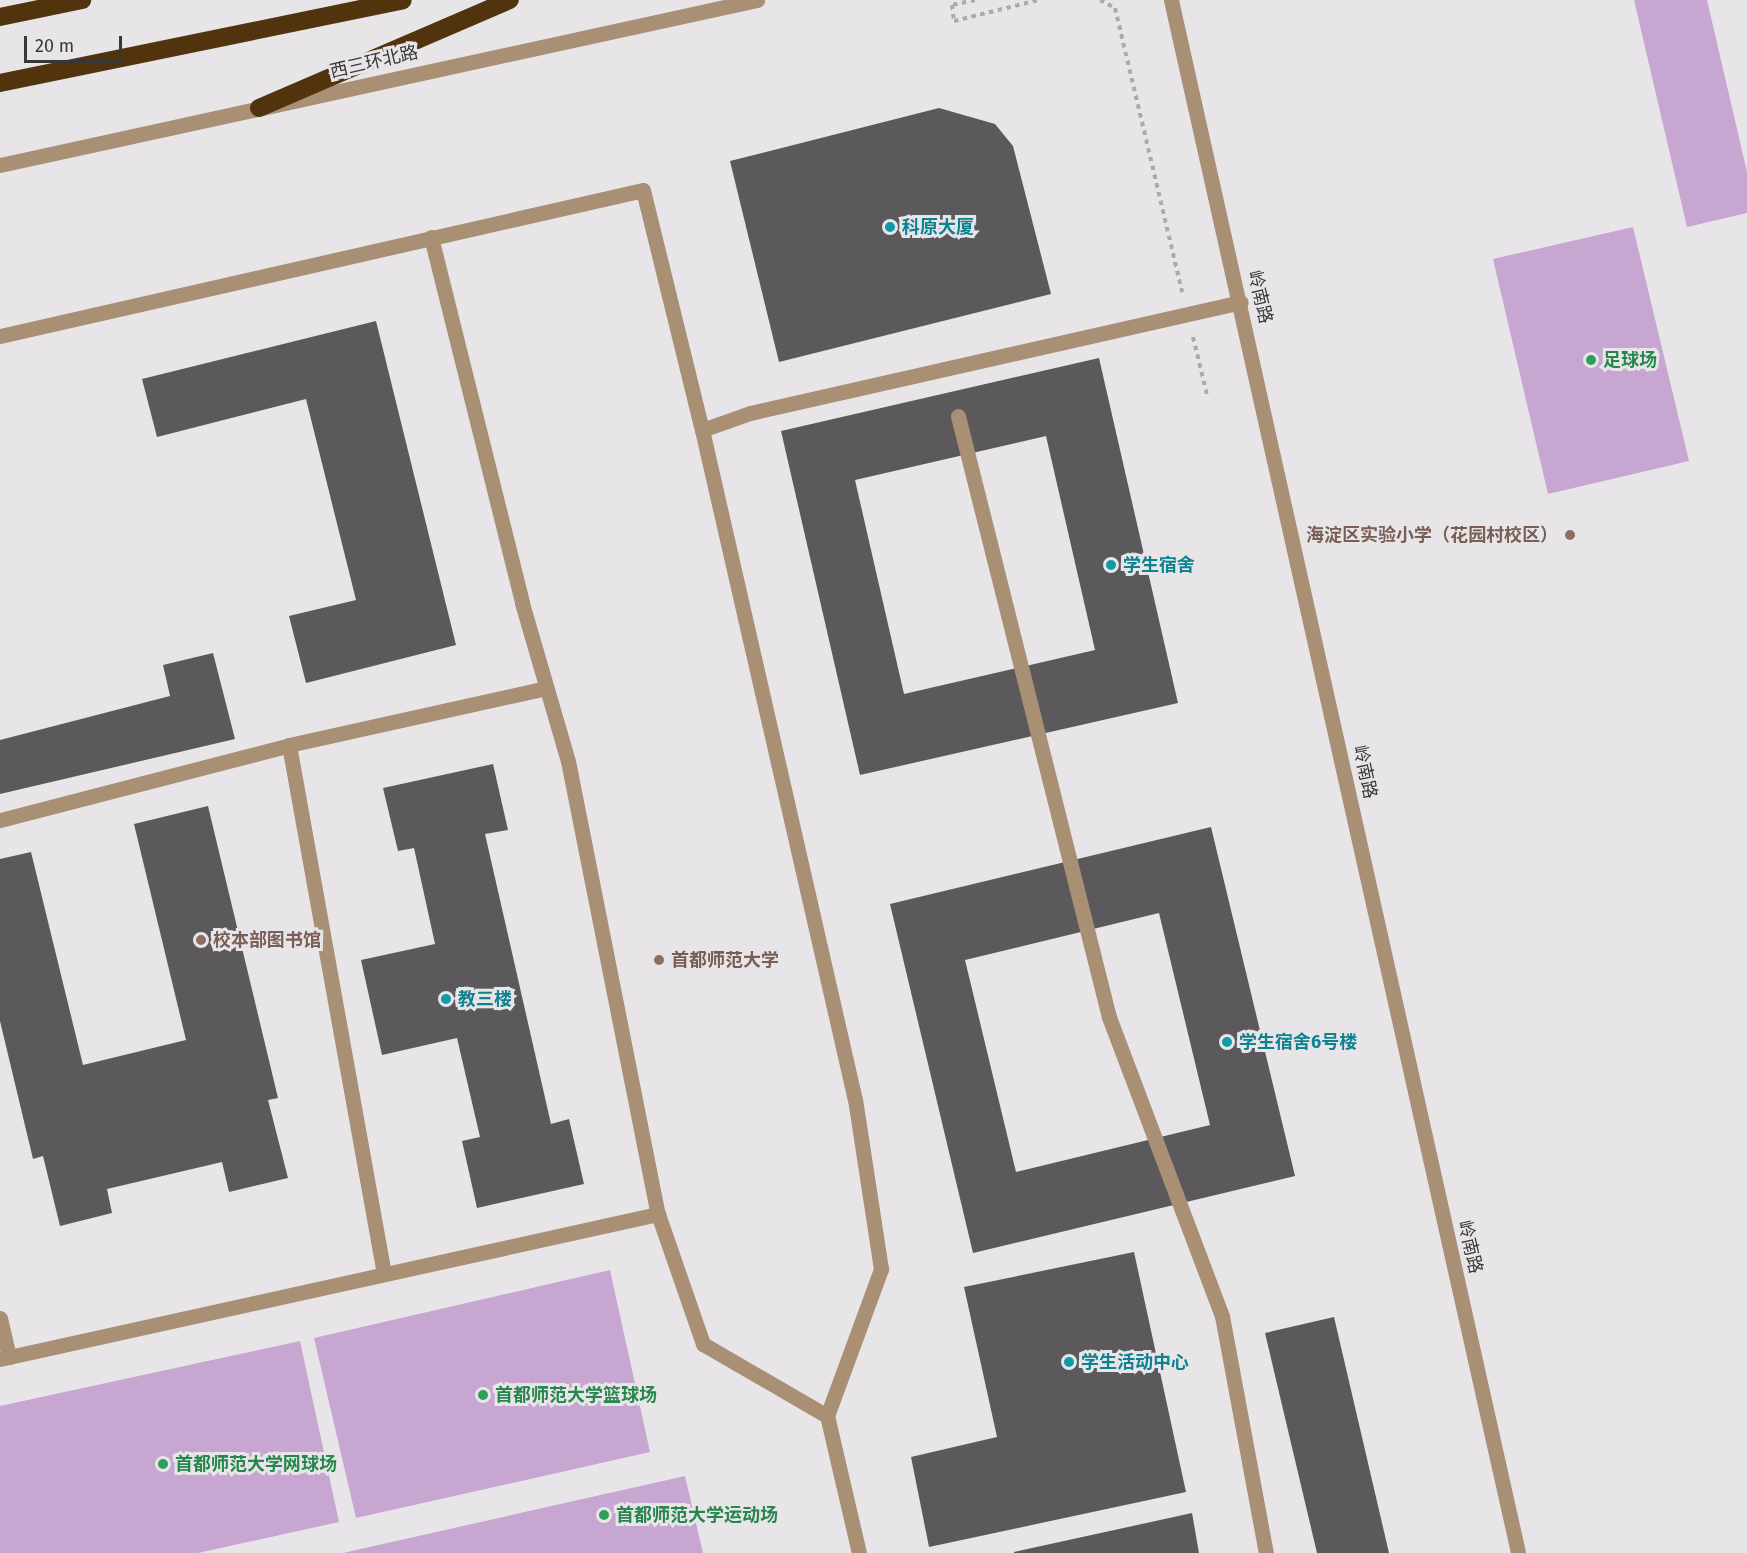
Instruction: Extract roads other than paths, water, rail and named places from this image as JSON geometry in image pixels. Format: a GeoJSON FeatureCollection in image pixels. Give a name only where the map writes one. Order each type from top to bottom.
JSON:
{"type":"FeatureCollection","features":[{"type":"Feature","properties":{"kind":"highway"},"geometry":{"type":"LineString","coordinates":[[0,17],[82,0]]}},
{"type":"Feature","properties":{"kind":"highway"},"geometry":{"type":"LineString","coordinates":[[0,83],[403,0]]}},
{"type":"Feature","properties":{"kind":"highway"},"geometry":{"type":"LineString","coordinates":[[260,108],[510,0]]}},
{"type":"Feature","properties":{"kind":"street","name":"西三环北路"},"geometry":{"type":"LineString","coordinates":[[0,165],[758,0]]}},
{"type":"Feature","properties":{"kind":"street","name":"岭南路"},"geometry":{"type":"LineString","coordinates":[[1171,0],[1241,302],[1518,1553]]}},
{"type":"Feature","properties":{"kind":"street"},"geometry":{"type":"LineString","coordinates":[[0,336],[643,190],[702,430],[855,1100],[881,1269],[827,1416],[859,1553]]}},
{"type":"Feature","properties":{"kind":"street"},"geometry":{"type":"LineString","coordinates":[[431,237],[546,688],[568,761],[658,1214],[703,1344],[827,1416]]}},
{"type":"Feature","properties":{"kind":"street"},"geometry":{"type":"LineString","coordinates":[[702,430],[750,413],[1241,302]]}},
{"type":"Feature","properties":{"kind":"street"},"geometry":{"type":"LineString","coordinates":[[958,416],[1109,1017],[1222,1316],[1266,1553]]}},
{"type":"Feature","properties":{"kind":"street"},"geometry":{"type":"LineString","coordinates":[[0,820],[289,745],[546,688]]}},
{"type":"Feature","properties":{"kind":"street"},"geometry":{"type":"LineString","coordinates":[[289,745],[384,1274]]}},
{"type":"Feature","properties":{"kind":"street"},"geometry":{"type":"LineString","coordinates":[[0,1318],[5,1358],[658,1214]]}},
{"type":"Feature","properties":{"kind":"place","name":"科原大厦"},"geometry":{"type":"Point","coordinates":[890,227]}},
{"type":"Feature","properties":{"kind":"place","name":"足球场"},"geometry":{"type":"Point","coordinates":[1591,360]}},
{"type":"Feature","properties":{"kind":"place","name":"海淀区实验小学（花园村校区）"},"geometry":{"type":"Point","coordinates":[1570,535]}},
{"type":"Feature","properties":{"kind":"place","name":"学生宿舍"},"geometry":{"type":"Point","coordinates":[1111,565]}},
{"type":"Feature","properties":{"kind":"place","name":"校本部图书馆"},"geometry":{"type":"Point","coordinates":[201,940]}},
{"type":"Feature","properties":{"kind":"place","name":"首都师范大学"},"geometry":{"type":"Point","coordinates":[659,960]}},
{"type":"Feature","properties":{"kind":"place","name":"教三楼"},"geometry":{"type":"Point","coordinates":[446,999]}},
{"type":"Feature","properties":{"kind":"place","name":"学生宿舍6号楼"},"geometry":{"type":"Point","coordinates":[1227,1042]}},
{"type":"Feature","properties":{"kind":"place","name":"学生活动中心"},"geometry":{"type":"Point","coordinates":[1069,1362]}},
{"type":"Feature","properties":{"kind":"place","name":"首都师范大学篮球场"},"geometry":{"type":"Point","coordinates":[483,1395]}},
{"type":"Feature","properties":{"kind":"place","name":"首都师范大学网球场"},"geometry":{"type":"Point","coordinates":[163,1464]}},
{"type":"Feature","properties":{"kind":"place","name":"首都师范大学运动场"},"geometry":{"type":"Point","coordinates":[604,1515]}}]}
